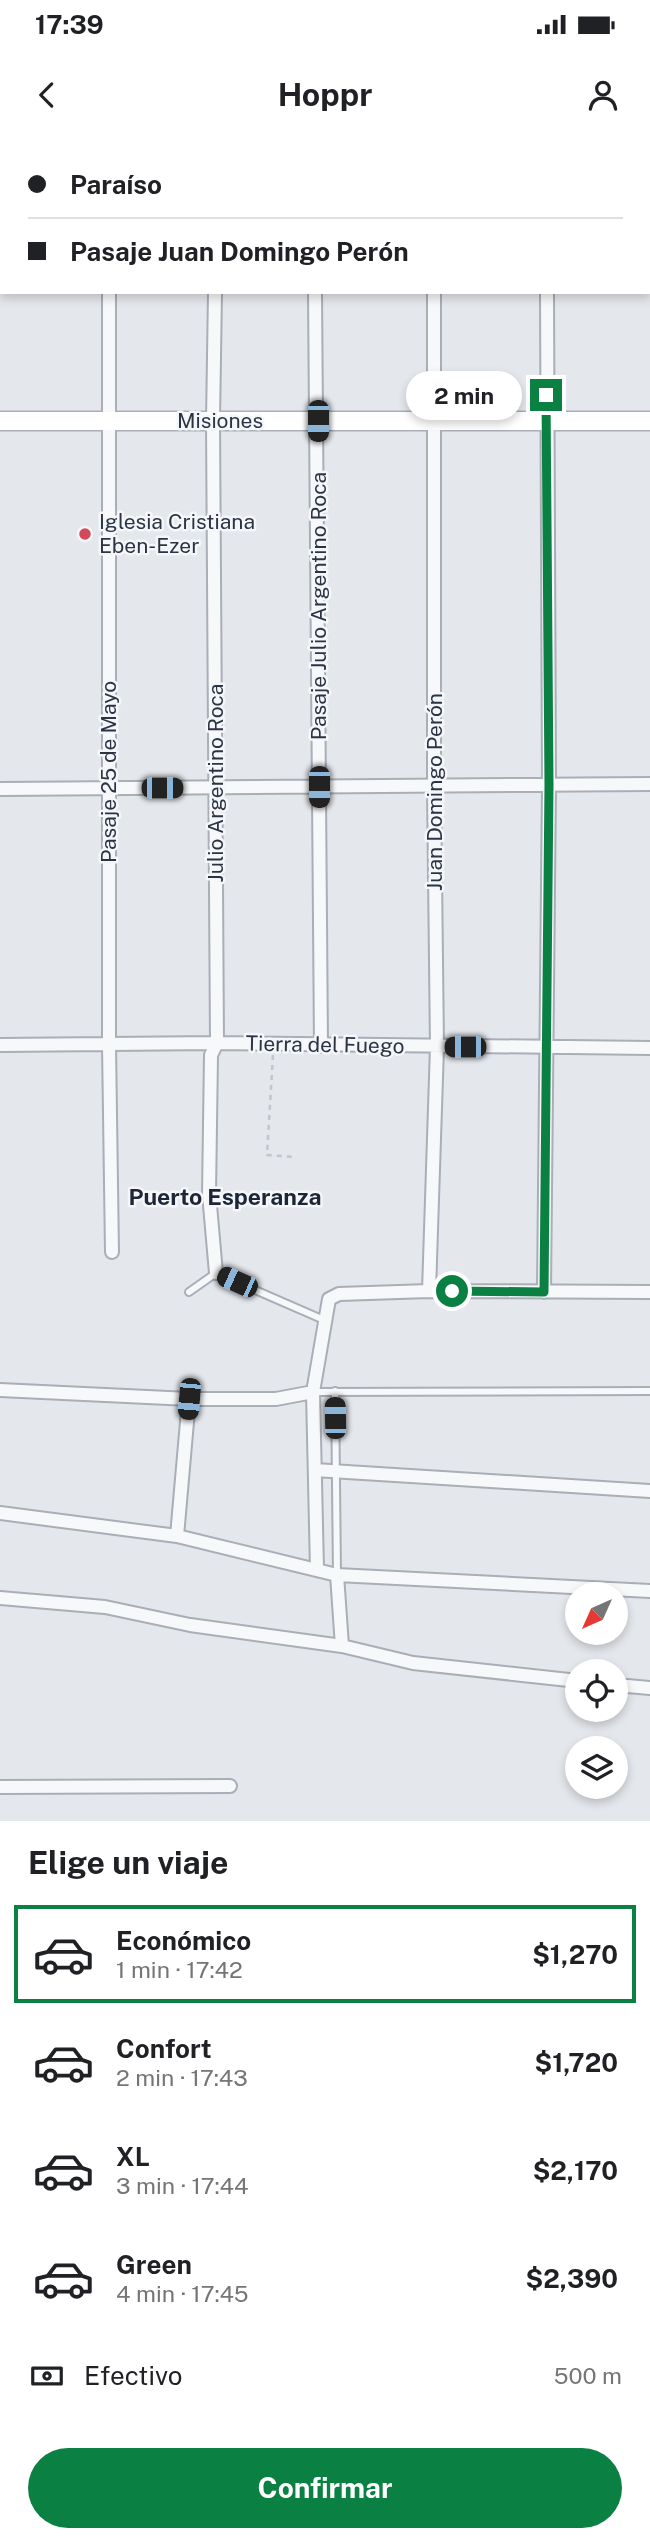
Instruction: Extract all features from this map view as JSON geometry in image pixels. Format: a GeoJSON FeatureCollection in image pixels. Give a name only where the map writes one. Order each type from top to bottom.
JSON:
{"type":"FeatureCollection","features":[{"type":"Feature","properties":{"kind":"street","name":"Pasaje 25 de Mayo"},"geometry":{"type":"LineString","coordinates":[[109,294],[107,421],[112,1252]]}},
{"type":"Feature","properties":{"kind":"street","name":"Julio Argentino Roca"},"geometry":{"type":"LineString","coordinates":[[215,294],[213,421],[217,1044],[211,1055],[209,1195],[216,1273]]}},
{"type":"Feature","properties":{"kind":"street","name":"Pasaje Julio Argentino Roca"},"geometry":{"type":"LineString","coordinates":[[315,294],[321,1046]]}},
{"type":"Feature","properties":{"kind":"street","name":"Juan Domingo Perón"},"geometry":{"type":"LineString","coordinates":[[429,1291],[437,1047],[434,294]]}},
{"type":"Feature","properties":{"kind":"street"},"geometry":{"type":"LineString","coordinates":[[544,1292],[549,785],[547,294]]}},
{"type":"Feature","properties":{"kind":"street","name":"Misiones"},"geometry":{"type":"LineString","coordinates":[[0,421],[650,421]]}},
{"type":"Feature","properties":{"kind":"street"},"geometry":{"type":"LineString","coordinates":[[0,789],[650,784]]}},
{"type":"Feature","properties":{"kind":"street","name":"Tierra del Fuego"},"geometry":{"type":"LineString","coordinates":[[0,1045],[650,1048]]}},
{"type":"Feature","properties":{"kind":"street"},"geometry":{"type":"LineString","coordinates":[[317,1570],[313,1392],[329,1299],[339,1294],[429,1291],[650,1292]]}},
{"type":"Feature","properties":{"kind":"street"},"geometry":{"type":"LineString","coordinates":[[0,1390],[189,1399],[276,1399],[313,1392]]}},
{"type":"Feature","properties":{"kind":"street"},"geometry":{"type":"LineString","coordinates":[[177,1536],[189,1399]]}},
{"type":"Feature","properties":{"kind":"street"},"geometry":{"type":"LineString","coordinates":[[315,1470],[650,1491]]}},
{"type":"Feature","properties":{"kind":"street"},"geometry":{"type":"LineString","coordinates":[[0,1513],[177,1536],[337,1575],[650,1591]]}},
{"type":"Feature","properties":{"kind":"street"},"geometry":{"type":"LineString","coordinates":[[337,1575],[342,1646]]}},
{"type":"Feature","properties":{"kind":"street"},"geometry":{"type":"LineString","coordinates":[[0,1598],[105,1607],[190,1625],[342,1646],[413,1664],[565,1680]]}},
{"type":"Feature","properties":{"kind":"street"},"geometry":{"type":"LineString","coordinates":[[628,1686],[650,1688]]}},
{"type":"Feature","properties":{"kind":"street"},"geometry":{"type":"LineString","coordinates":[[0,1787],[230,1786]]}},
{"type":"Feature","properties":{"kind":"lane"},"geometry":{"type":"LineString","coordinates":[[189,1292],[216,1273],[324,1320]]}},
{"type":"Feature","properties":{"kind":"lane"},"geometry":{"type":"LineString","coordinates":[[335,1391],[337,1575]]}},
{"type":"Feature","properties":{"kind":"lane"},"geometry":{"type":"LineString","coordinates":[[313,1392],[650,1391]]}},
{"type":"Feature","properties":{"kind":"path"},"geometry":{"type":"LineString","coordinates":[[274,1045],[267,1155],[295,1157]]}},
{"type":"Feature","properties":{"kind":"place","name":"Iglesia Cristiana Eben-Ezer"},"geometry":{"type":"Point","coordinates":[85,534]}},
{"type":"Feature","properties":{"kind":"district","name":"Puerto Esperanza"},"geometry":{"type":"Point","coordinates":[225,1197]}},
{"type":"Feature","properties":{"kind":"route"},"geometry":{"type":"LineString","coordinates":[[452,1291],[544,1292],[549,785],[546,395]]}}]}
